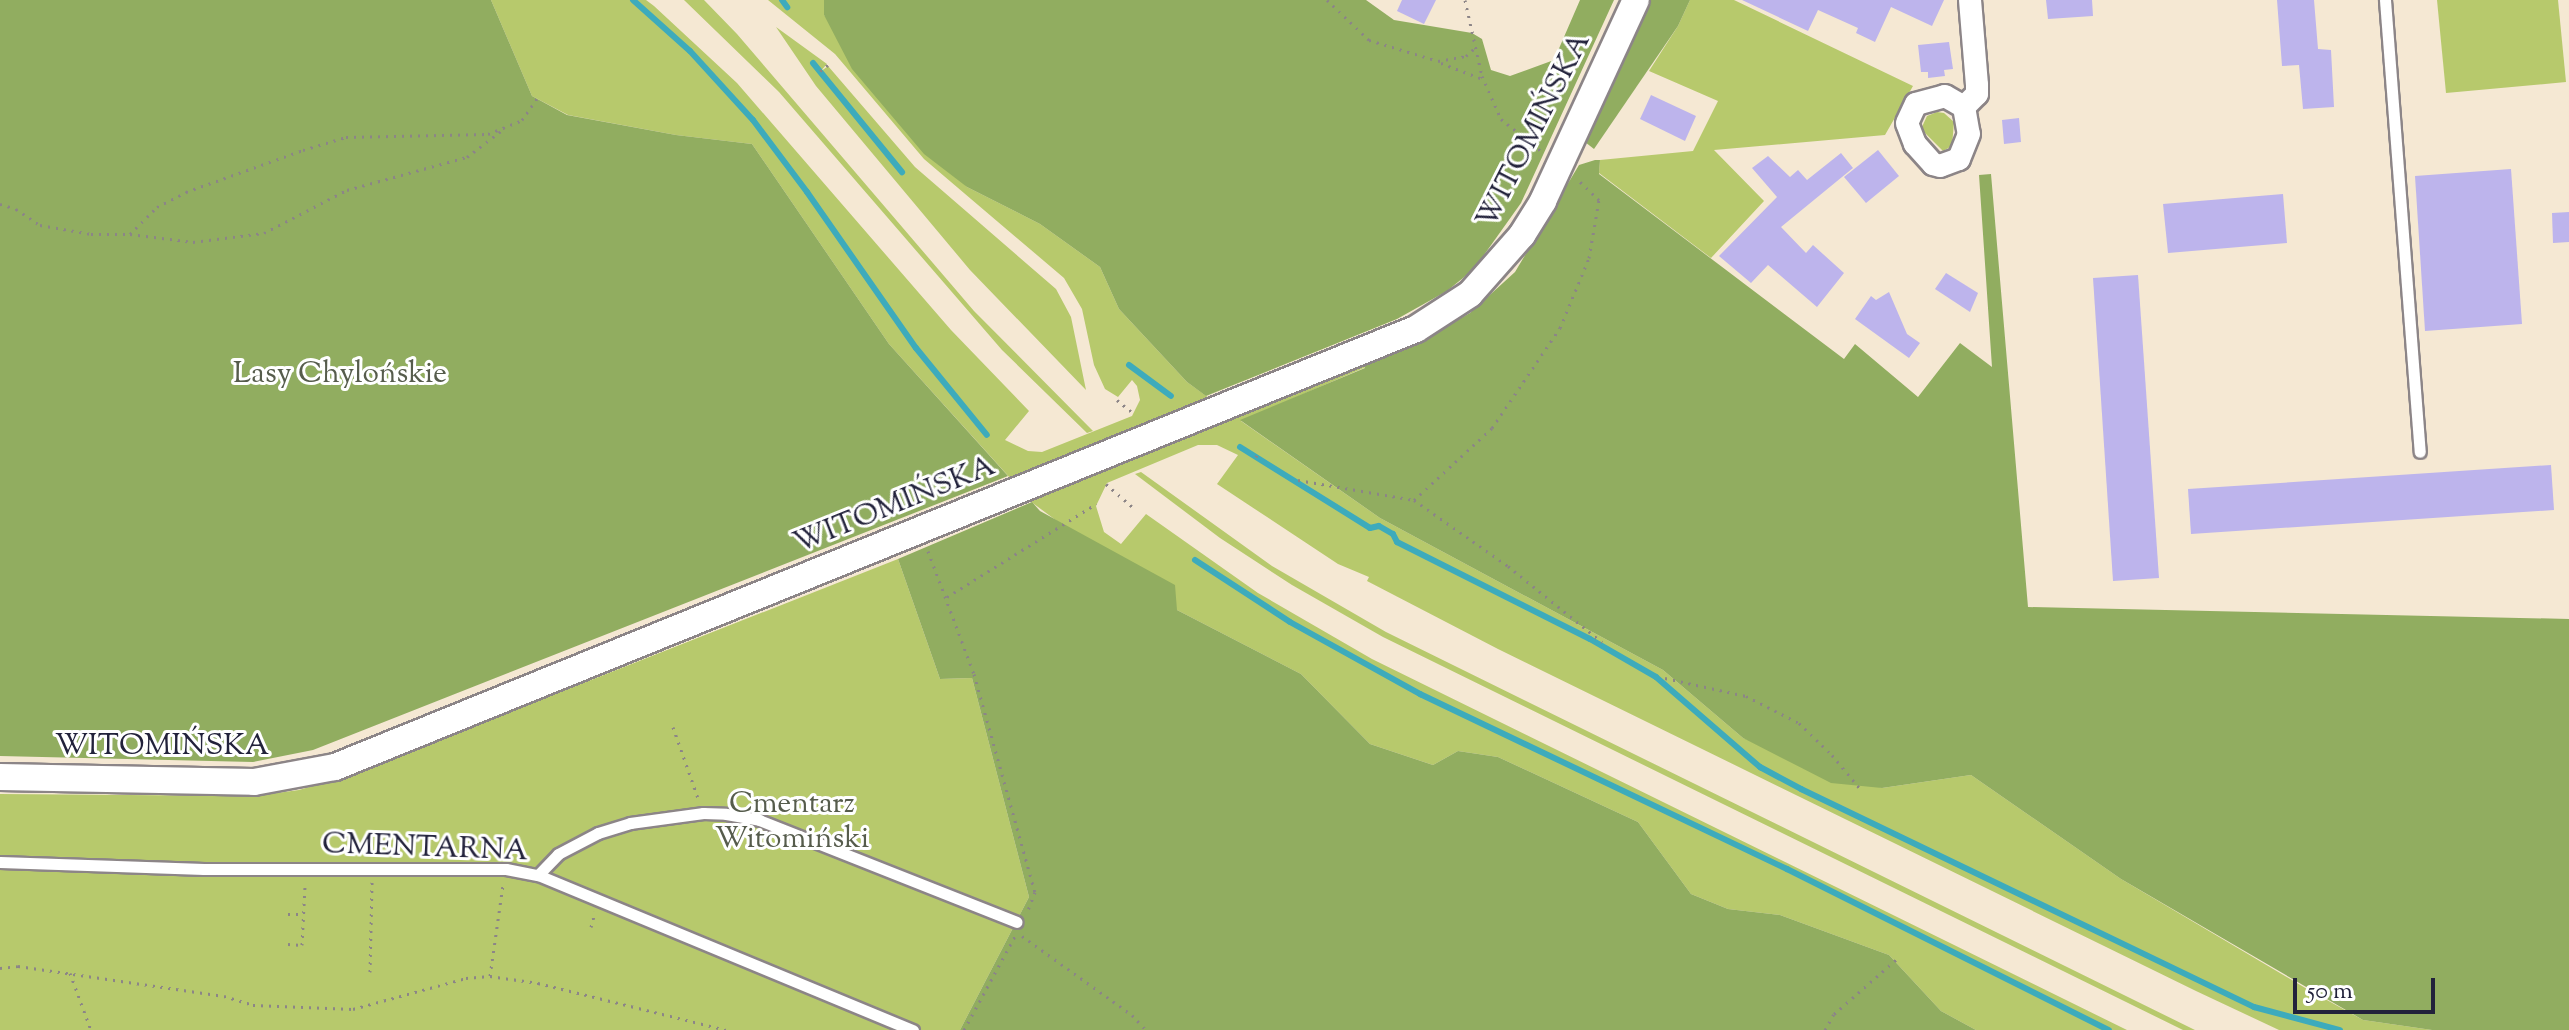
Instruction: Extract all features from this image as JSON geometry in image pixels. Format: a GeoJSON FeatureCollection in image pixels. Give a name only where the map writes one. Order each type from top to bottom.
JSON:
{"type":"FeatureCollection","features":[{"type":"Feature","properties":{"kind":"street","name":"WITOMIŃSKA"},"geometry":{"type":"LineString","coordinates":[[0,777],[254,782],[319,772],[910,535],[1439,317],[1470,294],[1507,256],[1543,201],[1636,0]]}},
{"type":"Feature","properties":{"kind":"street"},"geometry":{"type":"LineString","coordinates":[[1964,107],[1977,94],[1970,0]]}},
{"type":"Feature","properties":{"kind":"lane"},"geometry":{"type":"LineString","coordinates":[[2385,0],[2420,452]]}},
{"type":"Feature","properties":{"kind":"lane"},"geometry":{"type":"LineString","coordinates":[[538,875],[558,854],[598,833],[630,823],[703,813],[759,820],[1016,922]]}},
{"type":"Feature","properties":{"kind":"lane","name":"CMENTARNA"},"geometry":{"type":"LineString","coordinates":[[0,862],[306,870],[506,869],[538,875],[844,998],[913,1030]]}},
{"type":"Feature","properties":{"kind":"path"},"geometry":{"type":"LineString","coordinates":[[1327,0],[1369,40],[1484,79]]}},
{"type":"Feature","properties":{"kind":"path"},"geometry":{"type":"LineString","coordinates":[[1414,500],[1492,428],[1560,328],[1589,258],[1599,200],[1560,163],[1501,119],[1484,79],[1465,0]]}},
{"type":"Feature","properties":{"kind":"path"},"geometry":{"type":"LineString","coordinates":[[1438,61],[1466,56],[1475,48]]}},
{"type":"Feature","properties":{"kind":"path"},"geometry":{"type":"LineString","coordinates":[[820,71],[828,65]]}},
{"type":"Feature","properties":{"kind":"path"},"geometry":{"type":"LineString","coordinates":[[130,234],[157,207],[186,192],[346,137],[488,134],[522,120],[539,96]]}},
{"type":"Feature","properties":{"kind":"path"},"geometry":{"type":"LineString","coordinates":[[0,204],[16,209],[40,225],[91,234],[130,234],[193,242],[264,233],[347,190],[467,157],[509,126]]}},
{"type":"Feature","properties":{"kind":"path"},"geometry":{"type":"LineString","coordinates":[[1117,400],[1134,414]]}},
{"type":"Feature","properties":{"kind":"path"},"geometry":{"type":"LineString","coordinates":[[1298,480],[1414,500],[1508,566],[1602,642]]}},
{"type":"Feature","properties":{"kind":"path"},"geometry":{"type":"LineString","coordinates":[[1106,484],[1132,507]]}},
{"type":"Feature","properties":{"kind":"path"},"geometry":{"type":"LineString","coordinates":[[947,597],[1096,504]]}},
{"type":"Feature","properties":{"kind":"path"},"geometry":{"type":"LineString","coordinates":[[910,535],[927,548],[974,674],[1035,892]]}},
{"type":"Feature","properties":{"kind":"path"},"geometry":{"type":"LineString","coordinates":[[1665,678],[1746,696],[1799,723],[1862,791]]}},
{"type":"Feature","properties":{"kind":"path"},"geometry":{"type":"LineString","coordinates":[[673,727],[703,813]]}},
{"type":"Feature","properties":{"kind":"path"},"geometry":{"type":"LineString","coordinates":[[288,944],[302,945],[306,870]]}},
{"type":"Feature","properties":{"kind":"path"},"geometry":{"type":"LineString","coordinates":[[370,972],[373,870]]}},
{"type":"Feature","properties":{"kind":"path"},"geometry":{"type":"LineString","coordinates":[[490,976],[502,890]]}},
{"type":"Feature","properties":{"kind":"path"},"geometry":{"type":"LineString","coordinates":[[288,914],[303,914]]}},
{"type":"Feature","properties":{"kind":"path"},"geometry":{"type":"LineString","coordinates":[[964,1030],[1017,932],[1132,1015],[1146,1030]]}},
{"type":"Feature","properties":{"kind":"path"},"geometry":{"type":"LineString","coordinates":[[1825,1030],[1834,1014],[1899,957]]}},
{"type":"Feature","properties":{"kind":"path"},"geometry":{"type":"LineString","coordinates":[[0,968],[18,966],[70,973],[224,996],[253,1005],[353,1009],[466,978],[490,976],[538,983],[727,1030]]}},
{"type":"Feature","properties":{"kind":"path"},"geometry":{"type":"LineString","coordinates":[[70,973],[91,1030]]}},
{"type":"Feature","properties":{"kind":"green space","name":"Lasy Chylońskie"},"geometry":{"type":"Polygon","coordinates":[[[0,0],[491,0],[532,96],[567,115],[676,135],[752,144],[889,344],[1008,476],[313,750],[253,762],[0,756],[0,0]]]}},
{"type":"Feature","properties":{"kind":"green space"},"geometry":{"type":"Polygon","coordinates":[[[491,0],[646,0],[654,6],[737,83],[951,330],[1029,411],[1005,440],[1028,451],[1042,452],[1132,416],[1140,400],[1137,386],[1132,380],[1118,397],[1105,389],[1094,365],[1082,309],[1064,278],[924,159],[835,54],[768,0],[824,0],[824,15],[967,187],[1040,224],[1100,267],[1119,309],[1187,382],[1209,398],[1011,479],[889,344],[752,144],[676,135],[568,115],[532,96],[491,0]]]}},
{"type":"Feature","properties":{"kind":"green space"},"geometry":{"type":"Polygon","coordinates":[[[684,0],[704,0],[737,34],[974,311],[1093,431],[1087,433],[1002,350],[779,92],[684,0]]]}},
{"type":"Feature","properties":{"kind":"green space"},"geometry":{"type":"Polygon","coordinates":[[[824,0],[1366,0],[1394,20],[1472,33],[1482,39],[1491,70],[1510,76],[1554,60],[1580,0],[1614,0],[1521,203],[1474,269],[1447,291],[1397,319],[1206,396],[1187,382],[1119,309],[1100,267],[1040,224],[967,187],[924,154],[852,69],[824,15],[824,0]]]}},
{"type":"Feature","properties":{"kind":"green space"},"geometry":{"type":"Polygon","coordinates":[[[1650,0],[1690,0],[1678,26],[1594,149],[1585,142],[1650,0]]]}},
{"type":"Feature","properties":{"kind":"green space"},"geometry":{"type":"Polygon","coordinates":[[[1690,0],[1734,0],[1913,86],[1885,135],[1714,150],[1764,201],[1711,258],[1599,173],[1600,160],[1693,151],[1718,101],[1649,71],[1678,26],[1690,0]]]}},
{"type":"Feature","properties":{"kind":"green space"},"geometry":{"type":"Polygon","coordinates":[[[2437,0],[2558,0],[2566,82],[2446,93],[2437,0]]]}},
{"type":"Feature","properties":{"kind":"green space"},"geometry":{"type":"Polygon","coordinates":[[[776,27],[827,64],[820,72],[828,66],[915,167],[1056,289],[1071,317],[1086,390],[970,270],[816,86],[776,27]]]}},
{"type":"Feature","properties":{"kind":"green space"},"geometry":{"type":"Polygon","coordinates":[[[1944,113],[1954,122],[1952,146],[1943,151],[1921,129],[1927,116],[1944,113]]]}},
{"type":"Feature","properties":{"kind":"green space"},"geometry":{"type":"Polygon","coordinates":[[[1600,160],[1599,174],[1844,359],[1855,344],[1918,397],[1960,343],[1992,367],[1979,175],[1991,174],[2028,607],[2569,619],[2569,1030],[2432,1030],[2363,1020],[2121,879],[1971,775],[1882,788],[1831,783],[1743,738],[1663,670],[1380,518],[1240,420],[1365,368],[1365,364],[1422,340],[1470,313],[1515,272],[1579,165],[1600,160]]]}},
{"type":"Feature","properties":{"kind":"green space"},"geometry":{"type":"Polygon","coordinates":[[[1363,361],[1366,367],[1241,421],[1380,518],[1663,670],[1743,738],[1882,788],[1971,775],[2121,879],[2363,1020],[2432,1030],[2279,1030],[2196,991],[1498,649],[1367,581],[1369,577],[1338,564],[1217,484],[1238,455],[1217,445],[1198,445],[1107,483],[1096,506],[1104,532],[1121,544],[1146,514],[1258,593],[1372,659],[2127,1030],[1976,1030],[1941,1011],[1889,955],[1780,915],[1728,909],[1691,894],[1638,822],[1498,757],[1458,751],[1433,765],[1370,744],[1301,674],[1177,610],[1030,501],[958,531],[961,524],[1363,361]]]}},
{"type":"Feature","properties":{"kind":"green space"},"geometry":{"type":"Polygon","coordinates":[[[1141,472],[1272,566],[1386,632],[2195,1030],[2183,1030],[1383,637],[1292,585],[1220,538],[1135,474],[1141,472]]]}},
{"type":"Feature","properties":{"kind":"green space"},"geometry":{"type":"Polygon","coordinates":[[[1032,502],[1040,511],[1175,585],[1177,610],[1301,674],[1370,744],[1433,765],[1458,751],[1498,757],[1638,822],[1691,894],[1728,909],[1780,915],[1889,955],[1941,1011],[1976,1030],[960,1030],[1029,897],[972,678],[940,679],[898,559],[1032,502]]]}},
{"type":"Feature","properties":{"kind":"green space","name":"Cmentarz Witomiński"},"geometry":{"type":"Polygon","coordinates":[[[898,559],[940,679],[972,678],[1029,897],[960,1030],[0,1030],[0,794],[255,796],[299,790],[353,774],[898,559]]]}},
{"type":"Feature","properties":{"kind":"building"},"geometry":{"type":"Polygon","coordinates":[[[1402,0],[1436,0],[1424,24],[1397,11],[1402,0]]]}},
{"type":"Feature","properties":{"kind":"building"},"geometry":{"type":"Polygon","coordinates":[[[1742,0],[1944,0],[1932,26],[1891,7],[1875,42],[1856,33],[1858,28],[1818,10],[1808,31],[1742,0]]]}},
{"type":"Feature","properties":{"kind":"building"},"geometry":{"type":"Polygon","coordinates":[[[2046,0],[2092,0],[2093,16],[2048,19],[2046,0]]]}},
{"type":"Feature","properties":{"kind":"building"},"geometry":{"type":"Polygon","coordinates":[[[2277,0],[2314,0],[2318,49],[2331,50],[2334,107],[2303,109],[2299,65],[2282,66],[2277,0]]]}},
{"type":"Feature","properties":{"kind":"building"},"geometry":{"type":"Polygon","coordinates":[[[1949,42],[1953,69],[1944,70],[1945,76],[1928,78],[1928,72],[1921,72],[1918,45],[1949,42]]]}},
{"type":"Feature","properties":{"kind":"building"},"geometry":{"type":"Polygon","coordinates":[[[1651,95],[1696,116],[1685,141],[1640,119],[1651,95]]]}},
{"type":"Feature","properties":{"kind":"building"},"geometry":{"type":"Polygon","coordinates":[[[2019,118],[2021,142],[2004,144],[2002,120],[2019,118]]]}},
{"type":"Feature","properties":{"kind":"building"},"geometry":{"type":"Polygon","coordinates":[[[1878,150],[1899,176],[1866,203],[1844,177],[1878,150]]]}},
{"type":"Feature","properties":{"kind":"building"},"geometry":{"type":"Polygon","coordinates":[[[1841,153],[1853,168],[1781,227],[1806,253],[1813,245],[1844,273],[1817,307],[1768,265],[1751,283],[1719,256],[1777,197],[1752,168],[1768,156],[1790,177],[1798,170],[1807,180],[1841,153]]]}},
{"type":"Feature","properties":{"kind":"building"},"geometry":{"type":"Polygon","coordinates":[[[2511,169],[2522,324],[2425,331],[2415,176],[2511,169]]]}},
{"type":"Feature","properties":{"kind":"building"},"geometry":{"type":"Polygon","coordinates":[[[2283,194],[2287,243],[2168,253],[2163,204],[2283,194]]]}},
{"type":"Feature","properties":{"kind":"building"},"geometry":{"type":"Polygon","coordinates":[[[2569,212],[2569,242],[2553,243],[2552,213],[2569,212]]]}},
{"type":"Feature","properties":{"kind":"building"},"geometry":{"type":"Polygon","coordinates":[[[1946,273],[1978,293],[1970,312],[1935,289],[1946,273]]]}},
{"type":"Feature","properties":{"kind":"building"},"geometry":{"type":"Polygon","coordinates":[[[2138,275],[2159,578],[2113,581],[2093,278],[2138,275]]]}},
{"type":"Feature","properties":{"kind":"building"},"geometry":{"type":"Polygon","coordinates":[[[1889,292],[1907,334],[1920,343],[1909,358],[1855,319],[1871,296],[1876,300],[1889,292]]]}},
{"type":"Feature","properties":{"kind":"building"},"geometry":{"type":"Polygon","coordinates":[[[2551,465],[2554,510],[2191,534],[2188,489],[2551,465]]]}},
{"type":"Feature","properties":{"kind":"waterway"},"geometry":{"type":"LineString","coordinates":[[633,0],[690,51],[753,120],[916,348],[987,435]]}},
{"type":"Feature","properties":{"kind":"waterway"},"geometry":{"type":"LineString","coordinates":[[782,0],[787,7]]}},
{"type":"Feature","properties":{"kind":"waterway"},"geometry":{"type":"LineString","coordinates":[[813,63],[902,172]]}},
{"type":"Feature","properties":{"kind":"waterway"},"geometry":{"type":"LineString","coordinates":[[1129,365],[1171,396]]}},
{"type":"Feature","properties":{"kind":"waterway"},"geometry":{"type":"LineString","coordinates":[[1240,447],[1370,528],[1379,526],[1393,534],[1397,542],[1590,639],[1656,677],[1760,767],[1801,789],[2254,1007],[2340,1030]]}},
{"type":"Feature","properties":{"kind":"waterway"},"geometry":{"type":"LineString","coordinates":[[1195,560],[1290,622],[1420,694],[1787,869],[2109,1030]]}}]}
